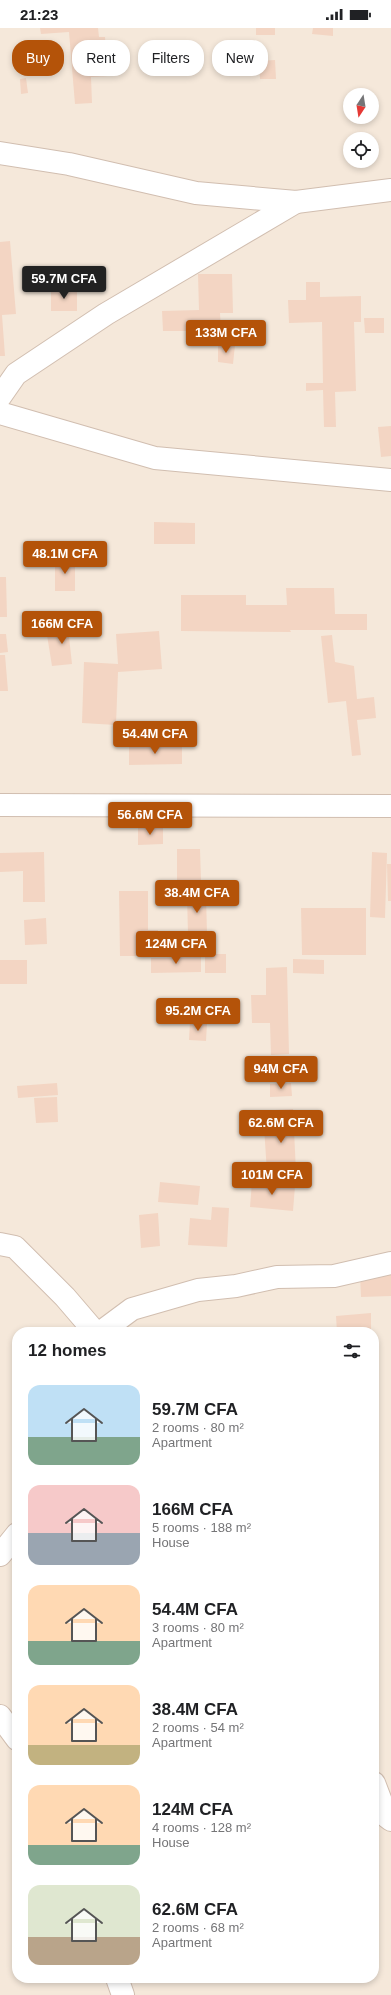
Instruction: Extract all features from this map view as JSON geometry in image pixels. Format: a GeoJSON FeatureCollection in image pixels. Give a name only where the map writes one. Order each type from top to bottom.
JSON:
{"type":"FeatureCollection","features":[{"type":"Feature","properties":{"kind":"street"},"geometry":{"type":"LineString","coordinates":[[0,152],[69,164],[196,192],[296,202],[391,190]]}},
{"type":"Feature","properties":{"kind":"street"},"geometry":{"type":"LineString","coordinates":[[0,397],[16,374],[106,314],[296,202]]}},
{"type":"Feature","properties":{"kind":"street"},"geometry":{"type":"LineString","coordinates":[[0,413],[155,458],[391,480]]}},
{"type":"Feature","properties":{"kind":"street"},"geometry":{"type":"LineString","coordinates":[[0,806],[391,806]]}},
{"type":"Feature","properties":{"kind":"street"},"geometry":{"type":"LineString","coordinates":[[0,1244],[15,1247],[65,1297],[91,1327]]}},
{"type":"Feature","properties":{"kind":"street"},"geometry":{"type":"LineString","coordinates":[[108,1327],[132,1309],[198,1290],[236,1286],[277,1277],[334,1276],[391,1263]]}},
{"type":"Feature","properties":{"kind":"street"},"geometry":{"type":"LineString","coordinates":[[0,1555],[12,1540]]}},
{"type":"Feature","properties":{"kind":"street"},"geometry":{"type":"LineString","coordinates":[[0,1716],[12,1732]]}},
{"type":"Feature","properties":{"kind":"street"},"geometry":{"type":"LineString","coordinates":[[379,1795],[387,1816],[391,1820]]}},
{"type":"Feature","properties":{"kind":"street"},"geometry":{"type":"LineString","coordinates":[[119,1983],[123,1995]]}},
{"type":"Feature","properties":{"kind":"shaded area"},"geometry":{"type":"Polygon","coordinates":[[[0,28],[391,28],[391,1995],[0,1995],[0,28]]]}},
{"type":"Feature","properties":{"kind":"building"},"geometry":{"type":"Polygon","coordinates":[[[40,28],[98,28],[99,37],[105,37],[105,40],[72,40],[72,68],[69,32],[41,34],[40,28]]]}},
{"type":"Feature","properties":{"kind":"building"},"geometry":{"type":"Polygon","coordinates":[[[256,28],[275,28],[275,35],[256,35],[256,28]]]}},
{"type":"Feature","properties":{"kind":"building"},"geometry":{"type":"Polygon","coordinates":[[[313,28],[333,28],[333,36],[312,34],[313,28]]]}},
{"type":"Feature","properties":{"kind":"building"},"geometry":{"type":"Polygon","coordinates":[[[268,60],[275,60],[276,79],[260,79],[260,76],[268,76],[268,60]]]}},
{"type":"Feature","properties":{"kind":"building"},"geometry":{"type":"Polygon","coordinates":[[[73,76],[108,76],[91,77],[92,103],[75,104],[73,76]]]}},
{"type":"Feature","properties":{"kind":"building"},"geometry":{"type":"Polygon","coordinates":[[[26,78],[28,93],[21,94],[20,79],[26,78]]]}},
{"type":"Feature","properties":{"kind":"building"},"geometry":{"type":"Polygon","coordinates":[[[10,241],[16,314],[2,315],[5,356],[0,356],[0,242],[10,241]]]}},
{"type":"Feature","properties":{"kind":"building"},"geometry":{"type":"Polygon","coordinates":[[[198,274],[232,274],[233,313],[220,313],[221,331],[163,331],[162,311],[199,310],[198,274]]]}},
{"type":"Feature","properties":{"kind":"building"},"geometry":{"type":"Polygon","coordinates":[[[306,282],[320,282],[320,297],[361,296],[361,322],[354,322],[356,391],[335,392],[336,427],[324,427],[323,390],[306,391],[306,383],[323,383],[322,322],[289,323],[288,300],[306,300],[306,282]]]}},
{"type":"Feature","properties":{"kind":"building"},"geometry":{"type":"Polygon","coordinates":[[[51,290],[77,290],[77,311],[51,311],[51,290]]]}},
{"type":"Feature","properties":{"kind":"building"},"geometry":{"type":"Polygon","coordinates":[[[364,318],[384,318],[384,333],[365,333],[364,318]]]}},
{"type":"Feature","properties":{"kind":"building"},"geometry":{"type":"Polygon","coordinates":[[[235,345],[233,364],[218,362],[218,346],[235,345]]]}},
{"type":"Feature","properties":{"kind":"building"},"geometry":{"type":"Polygon","coordinates":[[[391,426],[391,456],[381,457],[378,427],[391,426]]]}},
{"type":"Feature","properties":{"kind":"building"},"geometry":{"type":"Polygon","coordinates":[[[154,522],[195,523],[195,544],[154,544],[154,522]]]}},
{"type":"Feature","properties":{"kind":"building"},"geometry":{"type":"Polygon","coordinates":[[[55,559],[75,559],[75,591],[55,591],[55,559]]]}},
{"type":"Feature","properties":{"kind":"building"},"geometry":{"type":"Polygon","coordinates":[[[0,577],[6,577],[7,617],[0,617],[0,577]]]}},
{"type":"Feature","properties":{"kind":"building"},"geometry":{"type":"Polygon","coordinates":[[[286,588],[334,588],[335,614],[367,614],[367,630],[290,630],[291,632],[181,631],[181,595],[246,595],[246,605],[287,605],[286,588]]]}},
{"type":"Feature","properties":{"kind":"building"},"geometry":{"type":"Polygon","coordinates":[[[77,620],[79,636],[69,637],[72,664],[52,666],[47,635],[67,632],[66,622],[77,620]]]}},
{"type":"Feature","properties":{"kind":"building"},"geometry":{"type":"Polygon","coordinates":[[[159,631],[162,669],[118,672],[116,725],[82,723],[84,662],[118,664],[116,634],[159,631]]]}},
{"type":"Feature","properties":{"kind":"building"},"geometry":{"type":"Polygon","coordinates":[[[0,634],[6,634],[8,652],[0,653],[0,634]]]}},
{"type":"Feature","properties":{"kind":"building"},"geometry":{"type":"Polygon","coordinates":[[[332,635],[335,662],[354,666],[357,699],[374,697],[376,718],[357,720],[361,755],[352,756],[346,701],[328,703],[321,636],[332,635]]]}},
{"type":"Feature","properties":{"kind":"building"},"geometry":{"type":"Polygon","coordinates":[[[0,655],[5,655],[8,691],[0,691],[0,655]]]}},
{"type":"Feature","properties":{"kind":"building"},"geometry":{"type":"Polygon","coordinates":[[[129,745],[182,745],[182,764],[129,765],[129,745]]]}},
{"type":"Feature","properties":{"kind":"building"},"geometry":{"type":"Polygon","coordinates":[[[138,828],[163,828],[163,844],[138,845],[138,828]]]}},
{"type":"Feature","properties":{"kind":"building"},"geometry":{"type":"Polygon","coordinates":[[[177,849],[200,849],[201,881],[177,881],[177,849]]]}},
{"type":"Feature","properties":{"kind":"building"},"geometry":{"type":"Polygon","coordinates":[[[44,852],[45,902],[23,902],[23,871],[0,872],[0,853],[44,852]]]}},
{"type":"Feature","properties":{"kind":"building"},"geometry":{"type":"Polygon","coordinates":[[[372,852],[387,853],[385,918],[370,917],[372,852]]]}},
{"type":"Feature","properties":{"kind":"building"},"geometry":{"type":"Polygon","coordinates":[[[387,864],[391,864],[391,901],[388,901],[387,864]]]}},
{"type":"Feature","properties":{"kind":"building"},"geometry":{"type":"Polygon","coordinates":[[[119,891],[148,891],[148,930],[158,930],[158,956],[120,956],[119,891]]]}},
{"type":"Feature","properties":{"kind":"building"},"geometry":{"type":"Polygon","coordinates":[[[187,895],[206,895],[207,934],[188,934],[187,895]]]}},
{"type":"Feature","properties":{"kind":"building"},"geometry":{"type":"Polygon","coordinates":[[[301,908],[366,908],[366,955],[302,955],[301,908]]]}},
{"type":"Feature","properties":{"kind":"building"},"geometry":{"type":"Polygon","coordinates":[[[46,918],[47,944],[25,945],[24,920],[46,918]]]}},
{"type":"Feature","properties":{"kind":"building"},"geometry":{"type":"Polygon","coordinates":[[[205,954],[226,954],[226,973],[205,973],[205,954]]]}},
{"type":"Feature","properties":{"kind":"building"},"geometry":{"type":"Polygon","coordinates":[[[201,957],[201,972],[151,973],[151,958],[201,957]]]}},
{"type":"Feature","properties":{"kind":"building"},"geometry":{"type":"Polygon","coordinates":[[[293,959],[324,960],[324,974],[293,973],[293,959]]]}},
{"type":"Feature","properties":{"kind":"building"},"geometry":{"type":"Polygon","coordinates":[[[0,960],[27,960],[27,984],[0,984],[0,960]]]}},
{"type":"Feature","properties":{"kind":"building"},"geometry":{"type":"Polygon","coordinates":[[[287,967],[289,1054],[271,1055],[270,1023],[252,1023],[251,995],[266,995],[266,968],[287,967]]]}},
{"type":"Feature","properties":{"kind":"building"},"geometry":{"type":"Polygon","coordinates":[[[186,1003],[202,1003],[202,1020],[185,1020],[186,1003]]]}},
{"type":"Feature","properties":{"kind":"building"},"geometry":{"type":"Polygon","coordinates":[[[190,1022],[207,1023],[206,1041],[189,1040],[190,1022]]]}},
{"type":"Feature","properties":{"kind":"building"},"geometry":{"type":"Polygon","coordinates":[[[57,1083],[58,1095],[18,1098],[17,1086],[57,1083]]]}},
{"type":"Feature","properties":{"kind":"building"},"geometry":{"type":"Polygon","coordinates":[[[291,1083],[292,1096],[270,1097],[270,1084],[291,1083]]]}},
{"type":"Feature","properties":{"kind":"building"},"geometry":{"type":"Polygon","coordinates":[[[57,1097],[58,1122],[36,1123],[34,1098],[57,1097]]]}},
{"type":"Feature","properties":{"kind":"building"},"geometry":{"type":"Polygon","coordinates":[[[293,1109],[296,1172],[267,1173],[264,1126],[276,1126],[275,1110],[293,1109]]]}},
{"type":"Feature","properties":{"kind":"building"},"geometry":{"type":"Polygon","coordinates":[[[160,1182],[200,1186],[198,1205],[158,1202],[160,1182]]]}},
{"type":"Feature","properties":{"kind":"building"},"geometry":{"type":"Polygon","coordinates":[[[252,1182],[295,1186],[293,1211],[250,1207],[252,1182]]]}},
{"type":"Feature","properties":{"kind":"building"},"geometry":{"type":"Polygon","coordinates":[[[212,1207],[229,1208],[227,1247],[188,1245],[190,1218],[211,1220],[212,1207]]]}},
{"type":"Feature","properties":{"kind":"building"},"geometry":{"type":"Polygon","coordinates":[[[158,1213],[160,1246],[141,1248],[139,1215],[158,1213]]]}},
{"type":"Feature","properties":{"kind":"building"},"geometry":{"type":"Polygon","coordinates":[[[391,1274],[391,1296],[361,1297],[360,1275],[391,1274]]]}},
{"type":"Feature","properties":{"kind":"building"},"geometry":{"type":"Polygon","coordinates":[[[371,1313],[371,1327],[337,1327],[336,1316],[371,1313]]]}}]}
